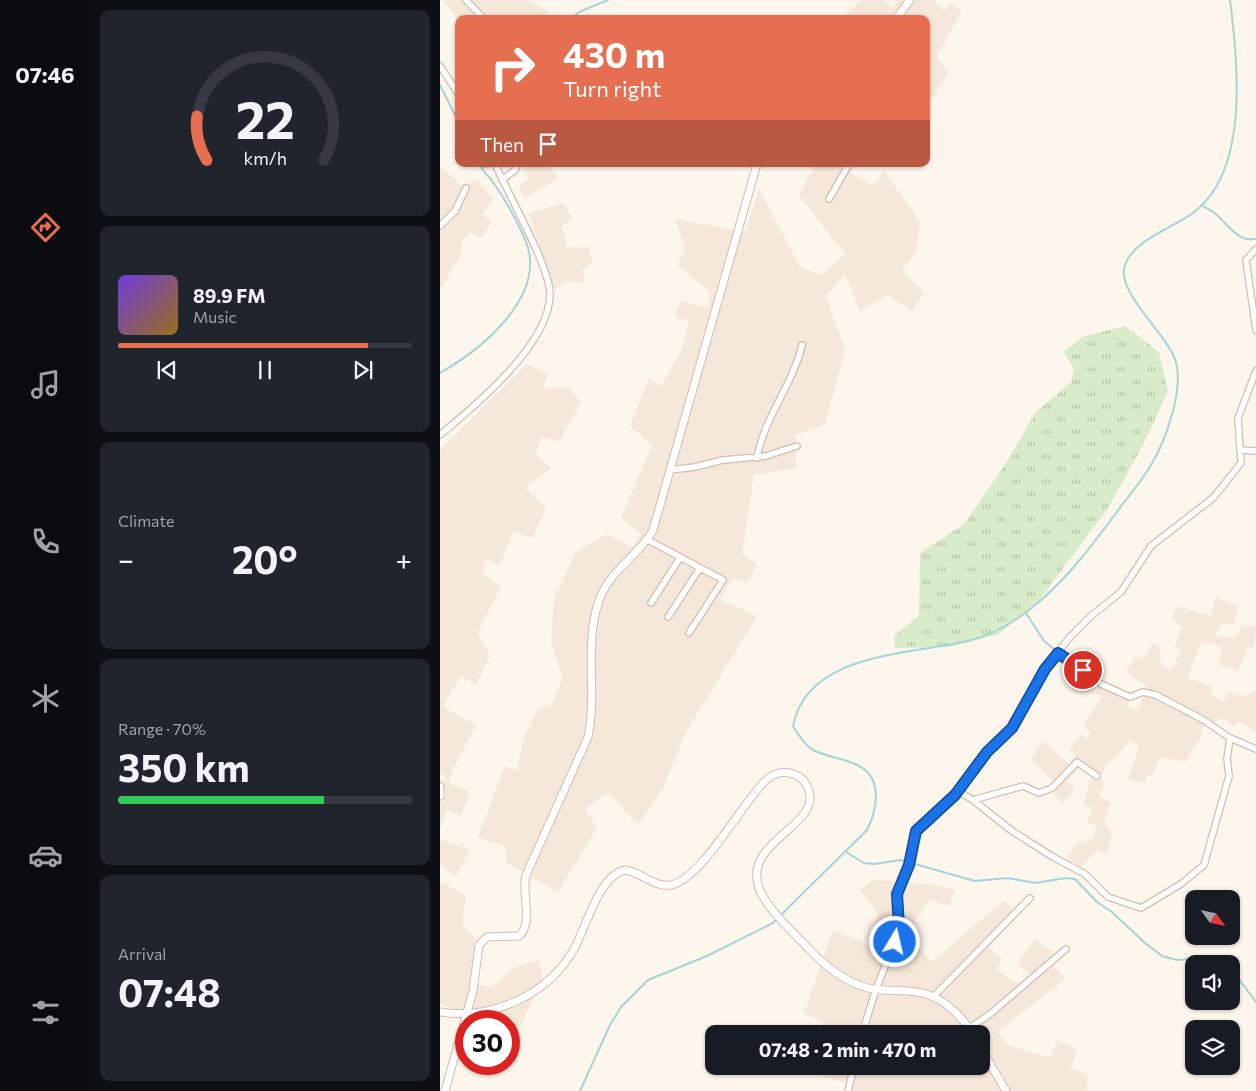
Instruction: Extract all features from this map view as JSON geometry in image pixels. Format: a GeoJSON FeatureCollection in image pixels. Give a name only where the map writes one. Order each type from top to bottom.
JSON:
{"type":"FeatureCollection","features":[{"type":"Feature","properties":{"kind":"street"},"geometry":{"type":"LineString","coordinates":[[466,0],[480,15]]}},
{"type":"Feature","properties":{"kind":"street"},"geometry":{"type":"LineString","coordinates":[[899,15],[910,0]]}},
{"type":"Feature","properties":{"kind":"street"},"geometry":{"type":"LineString","coordinates":[[440,66],[455,89]]}},
{"type":"Feature","properties":{"kind":"street"},"geometry":{"type":"LineString","coordinates":[[440,435],[493,389],[534,341],[547,315],[550,293],[546,272],[496,167]]}},
{"type":"Feature","properties":{"kind":"street"},"geometry":{"type":"LineString","coordinates":[[502,180],[515,170],[516,167]]}},
{"type":"Feature","properties":{"kind":"street"},"geometry":{"type":"LineString","coordinates":[[468,1010],[476,976],[477,952],[482,940],[492,936],[512,937],[523,932],[526,918],[524,883],[526,875],[588,737],[591,714],[592,636],[599,600],[609,582],[648,540],[656,520],[756,167]]}},
{"type":"Feature","properties":{"kind":"street"},"geometry":{"type":"LineString","coordinates":[[830,199],[847,167]]}},
{"type":"Feature","properties":{"kind":"street"},"geometry":{"type":"LineString","coordinates":[[440,226],[455,211],[466,188]]}},
{"type":"Feature","properties":{"kind":"street"},"geometry":{"type":"LineString","coordinates":[[1256,249],[1246,260],[1256,330]]}},
{"type":"Feature","properties":{"kind":"street"},"geometry":{"type":"LineString","coordinates":[[757,458],[770,419],[794,373],[802,345]]}},
{"type":"Feature","properties":{"kind":"street"},"geometry":{"type":"LineString","coordinates":[[865,1025],[876,989],[898,934],[897,894],[909,865],[916,831],[958,791],[987,752],[1012,728],[1045,669],[1080,626],[1121,592],[1151,546],[1213,498],[1240,462],[1238,418],[1256,371]]}},
{"type":"Feature","properties":{"kind":"street"},"geometry":{"type":"LineString","coordinates":[[670,470],[695,467],[723,460],[757,458],[797,446]]}},
{"type":"Feature","properties":{"kind":"street"},"geometry":{"type":"LineString","coordinates":[[1240,450],[1256,451]]}},
{"type":"Feature","properties":{"kind":"street"},"geometry":{"type":"LineString","coordinates":[[648,540],[722,578],[723,582],[689,633]]}},
{"type":"Feature","properties":{"kind":"street"},"geometry":{"type":"LineString","coordinates":[[651,603],[680,558]]}},
{"type":"Feature","properties":{"kind":"street"},"geometry":{"type":"LineString","coordinates":[[668,617],[700,568]]}},
{"type":"Feature","properties":{"kind":"street"},"geometry":{"type":"LineString","coordinates":[[1058,653],[1101,684],[1130,697],[1143,692],[1156,695],[1202,719],[1230,738],[1256,749]]}},
{"type":"Feature","properties":{"kind":"street"},"geometry":{"type":"LineString","coordinates":[[958,791],[973,800],[1012,831],[1085,874],[1108,897],[1141,908],[1181,884],[1204,865],[1229,776],[1226,759],[1230,738]]}},
{"type":"Feature","properties":{"kind":"street"},"geometry":{"type":"LineString","coordinates":[[973,800],[1023,786],[1039,792],[1052,788],[1077,762],[1097,776]]}},
{"type":"Feature","properties":{"kind":"street"},"geometry":{"type":"LineString","coordinates":[[483,1010],[505,1006],[534,993],[570,956],[602,890],[613,876],[625,870],[665,885],[678,882],[712,850],[767,779],[782,772],[790,772],[804,781],[810,796],[810,804],[803,815],[765,852],[759,864],[757,880],[759,888],[772,907],[824,964],[852,981],[876,989],[918,992],[933,998],[959,1014],[967,1025]]}},
{"type":"Feature","properties":{"kind":"street"},"geometry":{"type":"LineString","coordinates":[[440,787],[440,796]]}},
{"type":"Feature","properties":{"kind":"street"},"geometry":{"type":"LineString","coordinates":[[933,998],[1030,898]]}},
{"type":"Feature","properties":{"kind":"street"},"geometry":{"type":"LineString","coordinates":[[978,1025],[1066,949]]}},
{"type":"Feature","properties":{"kind":"street"},"geometry":{"type":"LineString","coordinates":[[440,1012],[455,1013]]}},
{"type":"Feature","properties":{"kind":"street"},"geometry":{"type":"LineString","coordinates":[[445,1091],[455,1056]]}},
{"type":"Feature","properties":{"kind":"street"},"geometry":{"type":"LineString","coordinates":[[990,1063],[1006,1091]]}},
{"type":"Feature","properties":{"kind":"street"},"geometry":{"type":"LineString","coordinates":[[848,1091],[852,1075]]}},
{"type":"Feature","properties":{"kind":"shaded area"},"geometry":{"type":"Polygon","coordinates":[[[443,0],[526,0],[548,11],[546,15],[455,16],[443,0]]]}},
{"type":"Feature","properties":{"kind":"shaded area"},"geometry":{"type":"Polygon","coordinates":[[[862,0],[884,0],[892,8],[898,0],[934,0],[944,11],[951,3],[962,12],[936,56],[948,73],[933,98],[930,97],[930,15],[846,15],[862,0]]]}},
{"type":"Feature","properties":{"kind":"shaded area"},"geometry":{"type":"Polygon","coordinates":[[[440,166],[462,186],[476,179],[493,199],[482,215],[492,222],[481,238],[470,231],[462,241],[461,254],[440,290],[440,166]]]}},
{"type":"Feature","properties":{"kind":"shaded area"},"geometry":{"type":"Polygon","coordinates":[[[522,167],[551,167],[558,178],[525,198],[519,188],[529,177],[521,169],[522,167]]]}},
{"type":"Feature","properties":{"kind":"shaded area"},"geometry":{"type":"Polygon","coordinates":[[[813,167],[853,167],[850,173],[873,186],[884,171],[920,222],[916,252],[902,270],[924,293],[912,311],[887,295],[860,311],[845,274],[826,297],[845,350],[825,424],[796,435],[796,468],[754,475],[742,553],[757,565],[747,583],[733,578],[720,600],[757,616],[686,732],[663,788],[638,825],[608,792],[585,809],[597,828],[558,892],[507,863],[505,846],[478,837],[505,766],[517,771],[523,740],[538,709],[551,706],[563,678],[551,642],[554,599],[576,552],[606,534],[632,547],[641,534],[621,518],[652,445],[630,426],[649,378],[661,387],[682,349],[689,321],[675,317],[681,301],[708,308],[710,292],[677,265],[685,248],[675,219],[745,232],[759,189],[800,267],[822,275],[845,254],[799,195],[813,167]]]}},
{"type":"Feature","properties":{"kind":"shaded area"},"geometry":{"type":"Polygon","coordinates":[[[564,203],[572,219],[561,226],[567,248],[589,247],[592,263],[582,270],[586,283],[566,281],[553,290],[529,213],[564,203]]]}},
{"type":"Feature","properties":{"kind":"shaded area"},"geometry":{"type":"Polygon","coordinates":[[[527,364],[547,374],[543,389],[568,387],[581,402],[560,441],[541,437],[536,455],[551,468],[525,488],[546,508],[532,538],[514,531],[499,566],[487,558],[481,572],[501,587],[477,633],[490,655],[476,685],[461,676],[443,707],[476,725],[453,769],[449,783],[470,792],[461,816],[447,810],[440,829],[440,779],[448,782],[440,772],[440,450],[527,364]]]}},
{"type":"Feature","properties":{"kind":"shaded area"},"geometry":{"type":"Polygon","coordinates":[[[1216,597],[1238,607],[1234,624],[1221,624],[1216,636],[1235,638],[1243,625],[1256,627],[1254,650],[1249,646],[1237,671],[1219,665],[1222,647],[1202,641],[1187,678],[1211,686],[1211,694],[1224,702],[1229,691],[1245,697],[1256,691],[1256,732],[1239,721],[1234,727],[1221,717],[1210,728],[1203,724],[1200,738],[1186,762],[1159,757],[1152,776],[1147,776],[1145,783],[1128,780],[1139,746],[1129,740],[1116,757],[1107,764],[1101,776],[1104,785],[1099,797],[1111,802],[1104,821],[1112,832],[1107,854],[1097,850],[1081,867],[1068,858],[1076,843],[1094,839],[1096,826],[1087,822],[1093,808],[1084,805],[1091,776],[1079,768],[1067,781],[1075,789],[1063,804],[1055,795],[1053,782],[1031,759],[1043,741],[1069,764],[1076,755],[1069,750],[1082,734],[1088,740],[1091,734],[1084,724],[1102,697],[1095,693],[1104,682],[1130,698],[1128,707],[1138,711],[1147,686],[1126,672],[1136,656],[1143,659],[1153,643],[1160,648],[1161,664],[1171,671],[1181,650],[1174,648],[1182,627],[1172,618],[1177,606],[1210,616],[1216,597]]]}},
{"type":"Feature","properties":{"kind":"shaded area"},"geometry":{"type":"Polygon","coordinates":[[[440,839],[470,850],[456,877],[440,864],[440,839]]]}},
{"type":"Feature","properties":{"kind":"shaded area"},"geometry":{"type":"Polygon","coordinates":[[[873,880],[929,884],[955,890],[948,906],[930,899],[909,929],[920,937],[915,944],[932,962],[1003,901],[1019,913],[989,947],[1002,959],[996,969],[1019,985],[1029,974],[1017,964],[1035,939],[1056,954],[1050,960],[1065,979],[998,1032],[1007,1045],[1050,1058],[1057,1040],[1077,1049],[1071,1068],[1088,1075],[1086,1089],[1090,1091],[852,1091],[853,1084],[822,1077],[822,1075],[990,1075],[990,1025],[822,1025],[823,1022],[804,1013],[833,930],[884,952],[889,943],[872,927],[880,916],[860,890],[873,880]]]}},
{"type":"Feature","properties":{"kind":"shaded area"},"geometry":{"type":"Polygon","coordinates":[[[442,882],[466,896],[462,925],[475,938],[470,982],[492,988],[512,968],[539,960],[543,978],[520,1027],[520,1010],[457,1010],[440,1004],[440,884],[442,882]]]}},
{"type":"Feature","properties":{"kind":"green space"},"geometry":{"type":"Polygon","coordinates":[[[1125,326],[1159,352],[1168,391],[1142,447],[1108,508],[1040,599],[999,634],[949,647],[895,648],[894,636],[919,616],[920,553],[965,523],[1004,466],[1036,412],[1071,382],[1074,369],[1064,352],[1082,337],[1125,326]]]}},
{"type":"Feature","properties":{"kind":"waterway"},"geometry":{"type":"LineString","coordinates":[[575,15],[608,0]]}},
{"type":"Feature","properties":{"kind":"waterway"},"geometry":{"type":"LineString","coordinates":[[781,915],[867,830],[871,822],[876,794],[875,786],[866,770],[852,763],[813,750],[802,739],[793,726],[802,702],[818,683],[839,670],[864,661],[982,637],[1018,618],[1052,591],[1076,565],[1136,487],[1157,454],[1168,428],[1176,398],[1178,384],[1175,359],[1163,338],[1129,291],[1124,269],[1128,259],[1143,243],[1193,213],[1211,194],[1224,171],[1232,143],[1236,114],[1236,54],[1230,0]]}},
{"type":"Feature","properties":{"kind":"waterway"},"geometry":{"type":"LineString","coordinates":[[440,85],[455,115]]}},
{"type":"Feature","properties":{"kind":"waterway"},"geometry":{"type":"LineString","coordinates":[[440,373],[457,363],[492,335],[520,300],[528,280],[530,260],[525,239],[503,198],[481,167]]}},
{"type":"Feature","properties":{"kind":"waterway"},"geometry":{"type":"LineString","coordinates":[[1201,205],[1216,214],[1239,236],[1256,239]]}},
{"type":"Feature","properties":{"kind":"waterway"},"geometry":{"type":"LineString","coordinates":[[1026,613],[1044,641],[1054,649]]}},
{"type":"Feature","properties":{"kind":"waterway"},"geometry":{"type":"LineString","coordinates":[[846,852],[864,863],[874,864],[901,860],[975,881],[1007,878],[1035,883],[1066,878],[1075,879],[1097,902],[1112,912],[1162,956],[1177,960],[1185,959]]}},
{"type":"Feature","properties":{"kind":"waterway"},"geometry":{"type":"LineString","coordinates":[[580,1091],[610,1025],[621,1007],[648,980],[707,956],[773,923],[778,918]]}},
{"type":"Feature","properties":{"kind":"waterway"},"geometry":{"type":"LineString","coordinates":[[1240,981],[1256,1002]]}},
{"type":"Feature","properties":{"kind":"route"},"geometry":{"type":"LineString","coordinates":[[895,942],[899,927],[897,894],[909,865],[916,831],[955,795],[987,752],[1012,728],[1045,669],[1058,653],[1083,670]]}}]}
